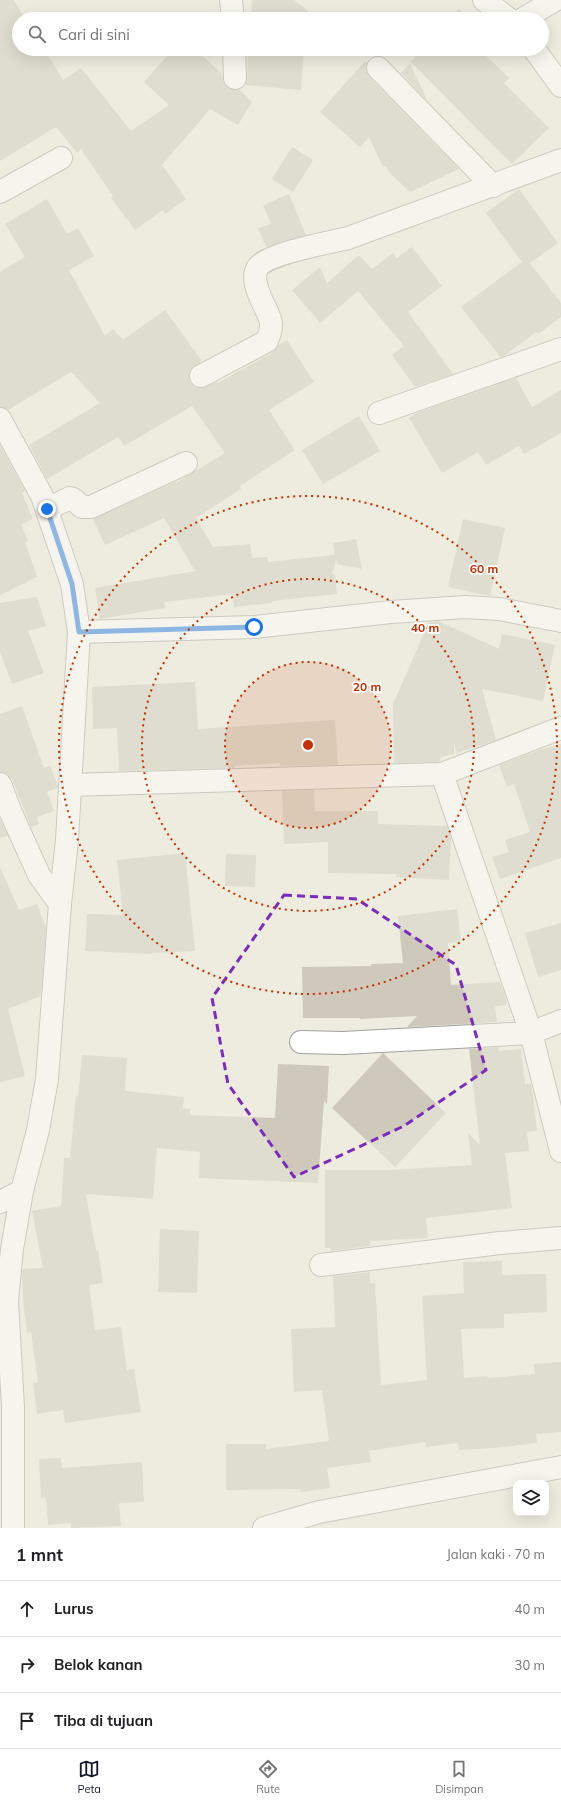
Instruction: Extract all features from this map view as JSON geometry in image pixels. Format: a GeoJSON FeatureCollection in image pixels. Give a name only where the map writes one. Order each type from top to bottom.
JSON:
{"type":"FeatureCollection","features":[{"type":"Feature","properties":{"kind":"street"},"geometry":{"type":"LineString","coordinates":[[231,0],[232,12]]}},
{"type":"Feature","properties":{"kind":"street"},"geometry":{"type":"LineString","coordinates":[[484,0],[500,12]]}},
{"type":"Feature","properties":{"kind":"street"},"geometry":{"type":"LineString","coordinates":[[535,12],[555,0]]}},
{"type":"Feature","properties":{"kind":"street"},"geometry":{"type":"LineString","coordinates":[[234,56],[235,78]]}},
{"type":"Feature","properties":{"kind":"street"},"geometry":{"type":"LineString","coordinates":[[539,56],[561,86]]}},
{"type":"Feature","properties":{"kind":"street"},"geometry":{"type":"LineString","coordinates":[[378,68],[492,186]]}},
{"type":"Feature","properties":{"kind":"street"},"geometry":{"type":"LineString","coordinates":[[0,192],[61,158]]}},
{"type":"Feature","properties":{"kind":"street"},"geometry":{"type":"LineString","coordinates":[[201,376],[267,341],[272,329],[270,319],[256,285],[256,270],[258,265],[284,253],[323,242],[348,238],[561,160]]}},
{"type":"Feature","properties":{"kind":"street"},"geometry":{"type":"LineString","coordinates":[[378,413],[561,349]]}},
{"type":"Feature","properties":{"kind":"street"},"geometry":{"type":"LineString","coordinates":[[0,419],[42,496],[47,509],[72,584],[79,632],[67,840],[60,904],[44,1098],[38,1130],[22,1191],[12,1249],[7,1301],[13,1407],[13,1528]]}},
{"type":"Feature","properties":{"kind":"street"},"geometry":{"type":"LineString","coordinates":[[47,509],[70,498],[82,507],[91,507],[186,463]]}},
{"type":"Feature","properties":{"kind":"street"},"geometry":{"type":"LineString","coordinates":[[79,632],[254,627],[465,606],[499,609],[561,621]]}},
{"type":"Feature","properties":{"kind":"street"},"geometry":{"type":"LineString","coordinates":[[71,785],[442,774],[561,728]]}},
{"type":"Feature","properties":{"kind":"street"},"geometry":{"type":"LineString","coordinates":[[442,774],[531,1033],[561,1151]]}},
{"type":"Feature","properties":{"kind":"street"},"geometry":{"type":"LineString","coordinates":[[0,784],[11,813],[39,875],[60,904]]}},
{"type":"Feature","properties":{"kind":"street"},"geometry":{"type":"LineString","coordinates":[[301,1042],[343,1043],[531,1033],[561,1021]]}},
{"type":"Feature","properties":{"kind":"street"},"geometry":{"type":"LineString","coordinates":[[0,1202],[22,1191]]}},
{"type":"Feature","properties":{"kind":"street"},"geometry":{"type":"LineString","coordinates":[[321,1265],[500,1242],[561,1238]]}},
{"type":"Feature","properties":{"kind":"street"},"geometry":{"type":"LineString","coordinates":[[264,1528],[320,1512],[561,1467]]}},
{"type":"Feature","properties":{"kind":"highlighted area"},"geometry":{"type":"Polygon","coordinates":[[[284,895],[357,899],[456,965],[486,1070],[404,1126],[294,1177],[228,1084],[212,998],[284,895]]]}},
{"type":"Feature","properties":{"kind":"building"},"geometry":{"type":"Polygon","coordinates":[[[0,0],[14,0],[21,12],[12,12],[12,56],[48,56],[63,80],[81,68],[131,131],[169,105],[144,82],[167,56],[203,56],[222,74],[224,84],[229,89],[239,89],[252,102],[238,125],[210,109],[162,165],[186,199],[165,214],[163,210],[135,230],[111,198],[113,196],[81,149],[77,153],[56,127],[0,161],[0,0]]]}},
{"type":"Feature","properties":{"kind":"building"},"geometry":{"type":"Polygon","coordinates":[[[252,0],[294,0],[308,11],[308,12],[251,12],[252,0]]]}},
{"type":"Feature","properties":{"kind":"building"},"geometry":{"type":"Polygon","coordinates":[[[248,56],[303,56],[301,90],[245,85],[247,78],[248,56]]]}},
{"type":"Feature","properties":{"kind":"building"},"geometry":{"type":"Polygon","coordinates":[[[417,56],[486,56],[509,78],[504,83],[549,128],[512,164],[411,62],[417,56]]]}},
{"type":"Feature","properties":{"kind":"building"},"geometry":{"type":"Polygon","coordinates":[[[365,61],[367,63],[366,71],[369,77],[459,169],[410,192],[389,172],[386,166],[383,167],[369,137],[360,147],[320,112],[365,61]]]}},
{"type":"Feature","properties":{"kind":"building"},"geometry":{"type":"Polygon","coordinates":[[[410,63],[427,100],[401,73],[410,63]]]}},
{"type":"Feature","properties":{"kind":"building"},"geometry":{"type":"Polygon","coordinates":[[[292,147],[313,160],[293,192],[272,179],[292,147]]]}},
{"type":"Feature","properties":{"kind":"building"},"geometry":{"type":"Polygon","coordinates":[[[519,189],[558,243],[530,263],[561,303],[561,317],[538,334],[536,332],[504,356],[500,357],[461,307],[522,262],[486,213],[519,189]]]}},
{"type":"Feature","properties":{"kind":"building"},"geometry":{"type":"Polygon","coordinates":[[[289,194],[306,235],[266,247],[258,228],[271,224],[263,205],[289,194]]]}},
{"type":"Feature","properties":{"kind":"building"},"geometry":{"type":"Polygon","coordinates":[[[47,199],[67,234],[78,228],[94,256],[69,270],[105,336],[113,329],[123,340],[165,310],[202,361],[191,369],[189,375],[190,382],[195,387],[201,388],[217,382],[218,383],[273,352],[279,345],[287,340],[314,382],[269,410],[295,450],[240,486],[241,489],[196,518],[213,547],[250,544],[252,558],[267,557],[268,562],[335,555],[333,543],[356,539],[362,569],[337,564],[336,560],[332,574],[335,575],[337,594],[234,607],[233,594],[164,602],[165,608],[100,619],[95,588],[195,571],[164,518],[105,545],[93,519],[175,482],[176,483],[225,453],[192,406],[124,446],[118,437],[47,479],[29,445],[100,403],[71,372],[8,410],[0,407],[0,272],[25,257],[5,224],[47,199]]]}},
{"type":"Feature","properties":{"kind":"building"},"geometry":{"type":"Polygon","coordinates":[[[412,247],[442,286],[408,312],[453,374],[415,387],[392,355],[404,346],[358,291],[320,323],[292,290],[320,267],[327,283],[359,255],[372,269],[393,253],[397,258],[412,247]]]}},
{"type":"Feature","properties":{"kind":"building"},"geometry":{"type":"Polygon","coordinates":[[[516,378],[532,407],[561,390],[561,433],[524,454],[519,446],[486,465],[478,452],[442,473],[409,418],[417,413],[516,378]]]}},
{"type":"Feature","properties":{"kind":"building"},"geometry":{"type":"Polygon","coordinates":[[[359,416],[380,451],[323,484],[302,450],[359,416]]]}},
{"type":"Feature","properties":{"kind":"building"},"geometry":{"type":"Polygon","coordinates":[[[0,445],[25,491],[22,493],[33,519],[21,524],[28,541],[25,542],[37,577],[0,595],[0,445]]]}},
{"type":"Feature","properties":{"kind":"building"},"geometry":{"type":"Polygon","coordinates":[[[463,519],[505,528],[490,596],[448,587],[463,519]]]}},
{"type":"Feature","properties":{"kind":"building"},"geometry":{"type":"Polygon","coordinates":[[[37,597],[46,626],[28,631],[44,673],[12,684],[0,652],[0,603],[37,597]]]}},
{"type":"Feature","properties":{"kind":"building"},"geometry":{"type":"Polygon","coordinates":[[[438,621],[499,649],[502,634],[555,645],[543,701],[482,689],[496,740],[457,753],[454,743],[454,754],[441,757],[439,762],[394,763],[393,704],[429,622],[438,621]]]}},
{"type":"Feature","properties":{"kind":"building"},"geometry":{"type":"Polygon","coordinates":[[[195,682],[198,729],[335,720],[338,765],[280,766],[280,763],[235,766],[235,768],[119,771],[117,728],[93,729],[92,687],[195,682]]]}},
{"type":"Feature","properties":{"kind":"building"},"geometry":{"type":"Polygon","coordinates":[[[22,706],[44,768],[50,766],[58,786],[57,788],[47,792],[54,811],[37,817],[39,824],[31,827],[12,779],[8,774],[0,772],[0,714],[22,706]]]}},
{"type":"Feature","properties":{"kind":"building"},"geometry":{"type":"Polygon","coordinates":[[[561,744],[561,858],[500,879],[492,857],[509,852],[505,840],[530,832],[514,784],[507,787],[499,765],[539,750],[561,744]]]}},
{"type":"Feature","properties":{"kind":"building"},"geometry":{"type":"Polygon","coordinates":[[[314,790],[315,811],[378,811],[378,824],[447,826],[451,838],[449,880],[396,877],[396,874],[328,873],[328,842],[284,844],[282,791],[314,790]]]}},
{"type":"Feature","properties":{"kind":"building"},"geometry":{"type":"Polygon","coordinates":[[[0,819],[8,836],[0,838],[0,819]]]}},
{"type":"Feature","properties":{"kind":"building"},"geometry":{"type":"Polygon","coordinates":[[[185,853],[195,951],[152,954],[85,951],[87,914],[123,915],[117,860],[185,853]]]}},
{"type":"Feature","properties":{"kind":"building"},"geometry":{"type":"Polygon","coordinates":[[[226,854],[256,855],[255,887],[225,886],[226,854]]]}},
{"type":"Feature","properties":{"kind":"building"},"geometry":{"type":"Polygon","coordinates":[[[0,867],[19,910],[37,904],[46,928],[41,996],[8,1009],[25,1076],[0,1082],[0,867]]]}},
{"type":"Feature","properties":{"kind":"building"},"geometry":{"type":"Polygon","coordinates":[[[457,909],[461,941],[448,943],[451,985],[500,982],[506,999],[506,1005],[495,1006],[497,1022],[407,1027],[417,1016],[360,1019],[303,1018],[302,967],[371,966],[371,964],[403,963],[398,916],[457,909]]]}},
{"type":"Feature","properties":{"kind":"building"},"geometry":{"type":"Polygon","coordinates":[[[561,923],[561,970],[538,977],[525,933],[561,923]]]}},
{"type":"Feature","properties":{"kind":"building"},"geometry":{"type":"Polygon","coordinates":[[[499,1047],[499,1051],[521,1049],[525,1084],[531,1084],[532,1087],[537,1131],[527,1132],[529,1151],[505,1153],[512,1208],[426,1218],[428,1238],[370,1241],[370,1246],[331,1251],[331,1248],[325,1248],[325,1170],[391,1170],[472,1165],[468,1133],[480,1145],[469,1049],[499,1047]]]}},
{"type":"Feature","properties":{"kind":"building"},"geometry":{"type":"Polygon","coordinates":[[[383,1053],[446,1113],[395,1167],[332,1108],[383,1053]]]}},
{"type":"Feature","properties":{"kind":"building"},"geometry":{"type":"Polygon","coordinates":[[[82,1055],[127,1058],[125,1091],[184,1097],[183,1109],[190,1109],[190,1115],[275,1118],[278,1064],[329,1066],[327,1104],[324,1101],[318,1183],[199,1178],[200,1152],[157,1148],[153,1199],[86,1194],[96,1251],[98,1250],[103,1283],[89,1285],[95,1330],[121,1327],[127,1370],[134,1369],[141,1412],[65,1423],[63,1410],[37,1414],[33,1383],[38,1382],[31,1332],[27,1333],[22,1275],[23,1269],[43,1268],[32,1211],[61,1206],[64,1158],[70,1158],[76,1096],[78,1097],[82,1055]]]}},
{"type":"Feature","properties":{"kind":"building"},"geometry":{"type":"Polygon","coordinates":[[[160,1229],[199,1231],[197,1293],[158,1292],[160,1229]]]}},
{"type":"Feature","properties":{"kind":"building"},"geometry":{"type":"Polygon","coordinates":[[[502,1261],[502,1275],[546,1274],[547,1312],[504,1314],[504,1328],[461,1329],[464,1378],[487,1376],[488,1378],[535,1374],[534,1364],[561,1362],[561,1432],[536,1434],[537,1443],[494,1448],[459,1450],[458,1443],[426,1447],[425,1442],[369,1451],[371,1462],[327,1468],[330,1488],[301,1492],[300,1489],[226,1490],[226,1444],[266,1444],[266,1449],[329,1441],[322,1390],[294,1392],[291,1329],[335,1327],[333,1276],[370,1272],[370,1283],[375,1283],[381,1385],[427,1380],[422,1296],[464,1293],[463,1262],[502,1261]]]}},
{"type":"Feature","properties":{"kind":"building"},"geometry":{"type":"Polygon","coordinates":[[[61,1458],[62,1468],[142,1462],[144,1502],[119,1503],[121,1526],[71,1528],[71,1523],[48,1525],[46,1498],[41,1498],[39,1459],[61,1458]]]}},
{"type":"Feature","properties":{"kind":"route"},"geometry":{"type":"LineString","coordinates":[[47,509],[72,584],[79,632],[254,627]]}}]}
